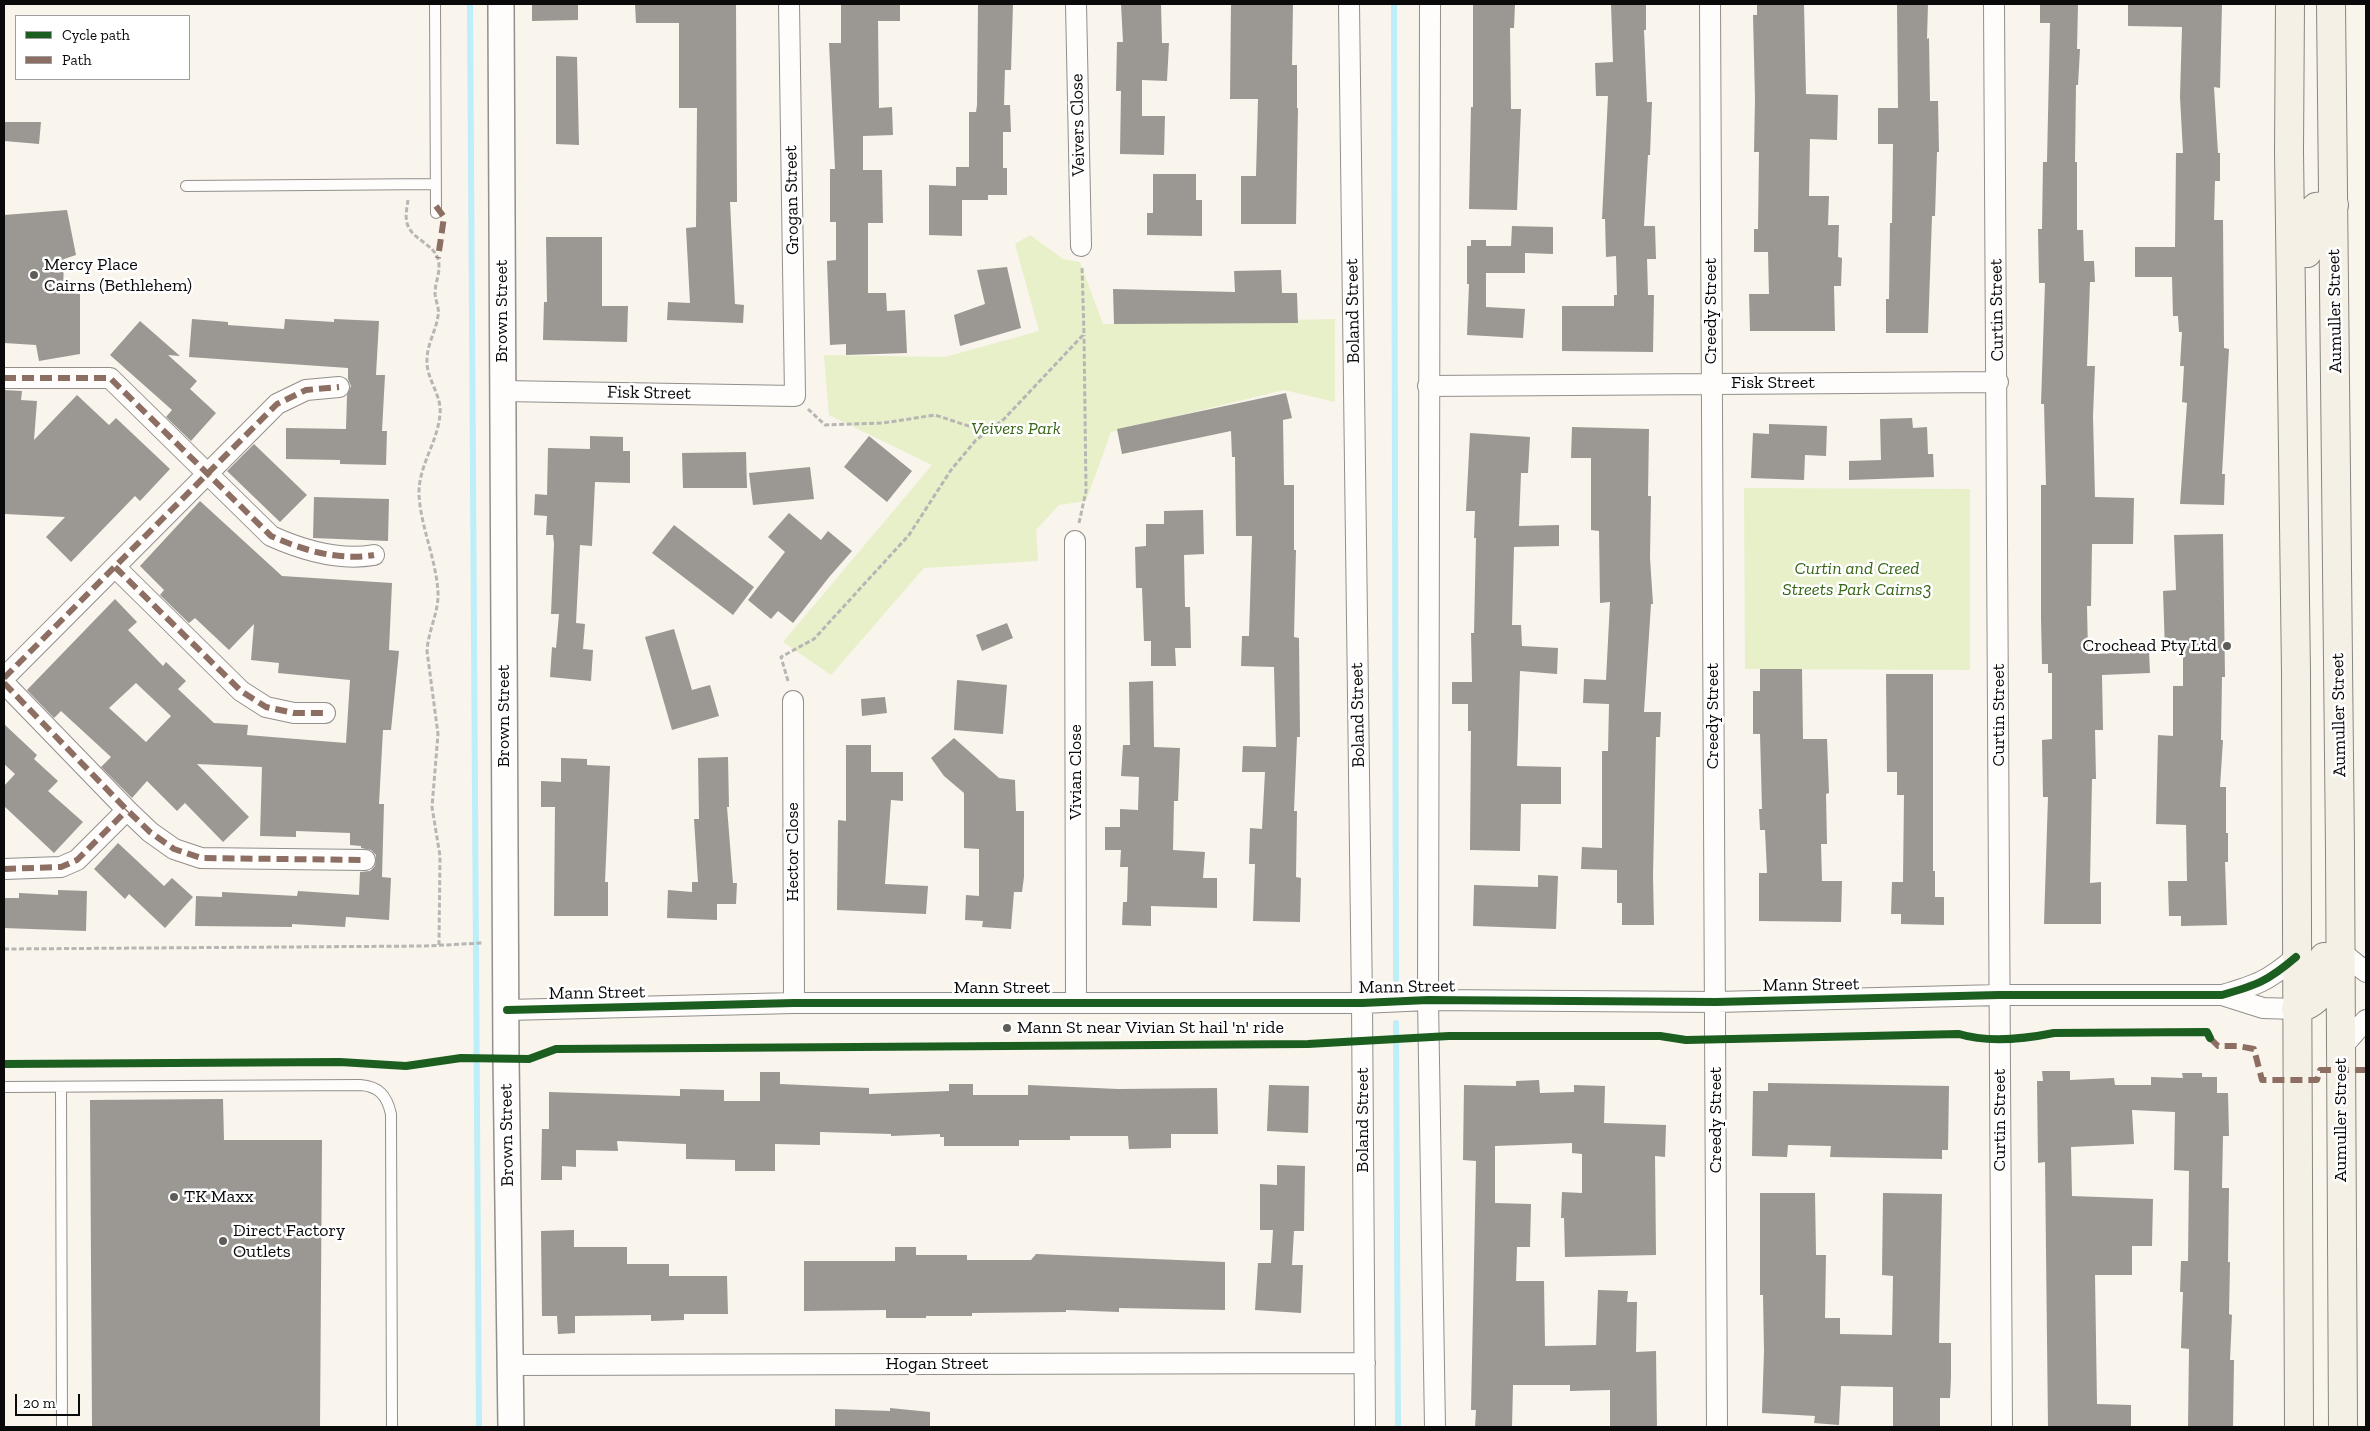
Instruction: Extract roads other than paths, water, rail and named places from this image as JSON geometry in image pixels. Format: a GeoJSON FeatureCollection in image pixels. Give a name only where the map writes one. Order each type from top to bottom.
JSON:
{"type":"FeatureCollection","features":[{"type":"Feature","properties":{"kind":"main road"},"geometry":{"type":"LineString","coordinates":[[2290,4],[2296,673],[2299,1427]]}},
{"type":"Feature","properties":{"kind":"main road","name":"Aumuller Street"},"geometry":{"type":"LineString","coordinates":[[2331,4],[2340,850],[2343,1427]]}},
{"type":"Feature","properties":{"kind":"main road"},"geometry":{"type":"LineString","coordinates":[[2292,345],[2306,289],[2308,218],[2316,207],[2334,204]]}},
{"type":"Feature","properties":{"kind":"main road"},"geometry":{"type":"LineString","coordinates":[[2296,1009],[2314,1001],[2323,988],[2324,904],[2340,850]]}},
{"type":"Feature","properties":{"kind":"street","name":"Brown Street"},"geometry":{"type":"LineString","coordinates":[[500,4],[511,1427]]}},
{"type":"Feature","properties":{"kind":"street","name":"Grogan Street"},"geometry":{"type":"LineString","coordinates":[[789,4],[795,396]]}},
{"type":"Feature","properties":{"kind":"street","name":"Veivers Close"},"geometry":{"type":"LineString","coordinates":[[1076,4],[1081,246]]}},
{"type":"Feature","properties":{"kind":"street","name":"Boland Street"},"geometry":{"type":"LineString","coordinates":[[1349,4],[1362,1003],[1365,1427]]}},
{"type":"Feature","properties":{"kind":"street"},"geometry":{"type":"LineString","coordinates":[[1430,4],[1428,1000],[1435,1427]]}},
{"type":"Feature","properties":{"kind":"street","name":"Creedy Street"},"geometry":{"type":"LineString","coordinates":[[1710,4],[1717,1427]]}},
{"type":"Feature","properties":{"kind":"street","name":"Curtin Street"},"geometry":{"type":"LineString","coordinates":[[1994,4],[1998,382],[2002,1427]]}},
{"type":"Feature","properties":{"kind":"street"},"geometry":{"type":"LineString","coordinates":[[4,378],[110,378],[270,536],[297,548],[318,552],[361,557],[374,555]]}},
{"type":"Feature","properties":{"kind":"street","name":"Fisk Street"},"geometry":{"type":"LineString","coordinates":[[1428,386],[1998,382]]}},
{"type":"Feature","properties":{"kind":"street"},"geometry":{"type":"LineString","coordinates":[[4,678],[277,404],[306,390],[338,387]]}},
{"type":"Feature","properties":{"kind":"street","name":"Fisk Street"},"geometry":{"type":"LineString","coordinates":[[503,391],[795,396]]}},
{"type":"Feature","properties":{"kind":"street","name":"Vivian Close"},"geometry":{"type":"LineString","coordinates":[[1075,541],[1076,1003]]}},
{"type":"Feature","properties":{"kind":"street"},"geometry":{"type":"LineString","coordinates":[[115,567],[241,691],[266,708],[294,713],[325,713]]}},
{"type":"Feature","properties":{"kind":"street"},"geometry":{"type":"LineString","coordinates":[[4,682],[127,810],[150,832],[174,849],[201,858],[365,860]]}},
{"type":"Feature","properties":{"kind":"street","name":"Hector Close"},"geometry":{"type":"LineString","coordinates":[[793,701],[794,1003]]}},
{"type":"Feature","properties":{"kind":"street"},"geometry":{"type":"LineString","coordinates":[[4,869],[61,867],[77,860],[127,810]]}},
{"type":"Feature","properties":{"kind":"street"},"geometry":{"type":"LineString","coordinates":[[2340,951],[2366,972]]}},
{"type":"Feature","properties":{"kind":"street","name":"Mann Street"},"geometry":{"type":"LineString","coordinates":[[507,1010],[794,1003],[1362,1003],[1428,1000],[1716,1002],[1999,995],[2222,995],[2256,986],[2279,972],[2296,957]]}},
{"type":"Feature","properties":{"kind":"street","name":"Mann Street"},"geometry":{"type":"LineString","coordinates":[[2222,995],[2263,1008],[2296,1009]]}},
{"type":"Feature","properties":{"kind":"street"},"geometry":{"type":"LineString","coordinates":[[2340,1049],[2366,1020]]}},
{"type":"Feature","properties":{"kind":"street","name":"Hogan Street"},"geometry":{"type":"LineString","coordinates":[[510,1365],[1365,1363]]}},
{"type":"Feature","properties":{"kind":"lane"},"geometry":{"type":"LineString","coordinates":[[435,4],[436,213]]}},
{"type":"Feature","properties":{"kind":"lane"},"geometry":{"type":"LineString","coordinates":[[186,186],[436,184]]}},
{"type":"Feature","properties":{"kind":"lane"},"geometry":{"type":"LineString","coordinates":[[4,1087],[371,1085],[381,1092],[388,1101],[391,1114],[392,1427]]}},
{"type":"Feature","properties":{"kind":"lane"},"geometry":{"type":"LineString","coordinates":[[61,1087],[62,1427]]}},
{"type":"Feature","properties":{"kind":"waterway"},"geometry":{"type":"LineString","coordinates":[[470,4],[479,1427]]}},
{"type":"Feature","properties":{"kind":"waterway"},"geometry":{"type":"LineString","coordinates":[[1394,4],[1396,979]]}},
{"type":"Feature","properties":{"kind":"waterway"},"geometry":{"type":"LineString","coordinates":[[1396,1023],[1398,1427]]}},
{"type":"Feature","properties":{"kind":"place","name":"Mercy Place Cairns (Bethlehem)"},"geometry":{"type":"Point","coordinates":[34,275]}},
{"type":"Feature","properties":{"kind":"place","name":"Crochead Pty Ltd"},"geometry":{"type":"Point","coordinates":[2227,646]}},
{"type":"Feature","properties":{"kind":"place","name":"Mann St near Vivian St hail 'n' ride"},"geometry":{"type":"Point","coordinates":[1007,1028]}},
{"type":"Feature","properties":{"kind":"place","name":"TK Maxx"},"geometry":{"type":"Point","coordinates":[174,1197]}},
{"type":"Feature","properties":{"kind":"place","name":"Direct Factory Outlets"},"geometry":{"type":"Point","coordinates":[223,1241]}},
{"type":"Feature","properties":{"kind":"park label","name":"Veivers Park"},"geometry":{"type":"Point","coordinates":[1016,429]}},
{"type":"Feature","properties":{"kind":"park label","name":"Curtin and Creed Streets Park Cairns3"},"geometry":{"type":"Point","coordinates":[1857,579]}}]}
